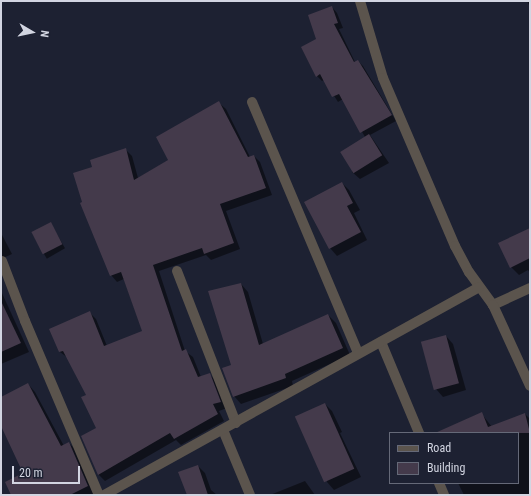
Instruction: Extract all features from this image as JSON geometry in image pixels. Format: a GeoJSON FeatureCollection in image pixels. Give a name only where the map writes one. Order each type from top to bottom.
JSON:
{"type":"FeatureCollection","features":[{"type":"Feature","properties":{"kind":"street"},"geometry":{"type":"LineString","coordinates":[[360,1],[383,78],[455,246],[479,288],[492,304],[530,386]]}},
{"type":"Feature","properties":{"kind":"street"},"geometry":{"type":"LineString","coordinates":[[252,102],[358,353]]}},
{"type":"Feature","properties":{"kind":"street"},"geometry":{"type":"LineString","coordinates":[[2,261],[25,321],[99,495]]}},
{"type":"Feature","properties":{"kind":"street"},"geometry":{"type":"LineString","coordinates":[[178,271],[236,423]]}},
{"type":"Feature","properties":{"kind":"street"},"geometry":{"type":"LineString","coordinates":[[104,495],[236,423],[358,353],[479,288]]}},
{"type":"Feature","properties":{"kind":"street"},"geometry":{"type":"LineString","coordinates":[[492,304],[530,288]]}},
{"type":"Feature","properties":{"kind":"street"},"geometry":{"type":"LineString","coordinates":[[381,342],[419,432]]}},
{"type":"Feature","properties":{"kind":"street"},"geometry":{"type":"LineString","coordinates":[[223,430],[250,495]]}},
{"type":"Feature","properties":{"kind":"street"},"geometry":{"type":"LineString","coordinates":[[439,484],[444,495]]}},
{"type":"Feature","properties":{"kind":"building"},"geometry":{"type":"Polygon","coordinates":[[[332,6],[338,23],[334,24],[354,62],[358,60],[392,115],[360,133],[339,94],[332,97],[320,74],[316,77],[301,47],[316,39],[308,15],[332,6]]]}},
{"type":"Feature","properties":{"kind":"building"},"geometry":{"type":"Polygon","coordinates":[[[219,101],[248,157],[254,155],[266,188],[220,204],[234,243],[204,254],[202,248],[153,265],[182,351],[186,349],[198,377],[210,373],[221,402],[213,404],[218,414],[174,439],[170,433],[98,475],[81,436],[96,428],[81,397],[86,395],[63,351],[59,352],[49,329],[90,311],[104,346],[142,331],[121,272],[110,276],[80,203],[82,202],[73,173],[92,167],[90,160],[126,148],[134,180],[168,160],[156,137],[219,101]]]}},
{"type":"Feature","properties":{"kind":"building"},"geometry":{"type":"Polygon","coordinates":[[[369,134],[382,155],[353,173],[340,152],[369,134]]]}},
{"type":"Feature","properties":{"kind":"building"},"geometry":{"type":"Polygon","coordinates":[[[342,182],[353,203],[347,206],[361,232],[329,249],[304,202],[342,182]]]}},
{"type":"Feature","properties":{"kind":"building"},"geometry":{"type":"Polygon","coordinates":[[[51,222],[62,244],[43,254],[31,232],[51,222]]]}},
{"type":"Feature","properties":{"kind":"building"},"geometry":{"type":"Polygon","coordinates":[[[530,228],[530,258],[510,268],[498,243],[530,228]]]}},
{"type":"Feature","properties":{"kind":"building"},"geometry":{"type":"Polygon","coordinates":[[[241,283],[259,345],[328,314],[343,348],[285,374],[286,378],[233,397],[222,368],[231,365],[208,291],[241,283]]]}},
{"type":"Feature","properties":{"kind":"building"},"geometry":{"type":"Polygon","coordinates":[[[1,301],[21,343],[1,352],[1,301]]]}},
{"type":"Feature","properties":{"kind":"building"},"geometry":{"type":"Polygon","coordinates":[[[446,335],[459,383],[434,390],[421,342],[446,335]]]}},
{"type":"Feature","properties":{"kind":"building"},"geometry":{"type":"Polygon","coordinates":[[[28,383],[61,446],[69,442],[88,486],[70,495],[11,495],[5,482],[23,473],[1,426],[1,397],[28,383]]]}},
{"type":"Feature","properties":{"kind":"building"},"geometry":{"type":"Polygon","coordinates":[[[325,403],[354,469],[324,482],[295,416],[325,403]]]}},
{"type":"Feature","properties":{"kind":"building"},"geometry":{"type":"Polygon","coordinates":[[[482,412],[488,427],[525,413],[530,433],[519,432],[437,432],[482,412]]]}},
{"type":"Feature","properties":{"kind":"building"},"geometry":{"type":"Polygon","coordinates":[[[198,465],[208,495],[187,495],[178,472],[198,465]]]}}]}
